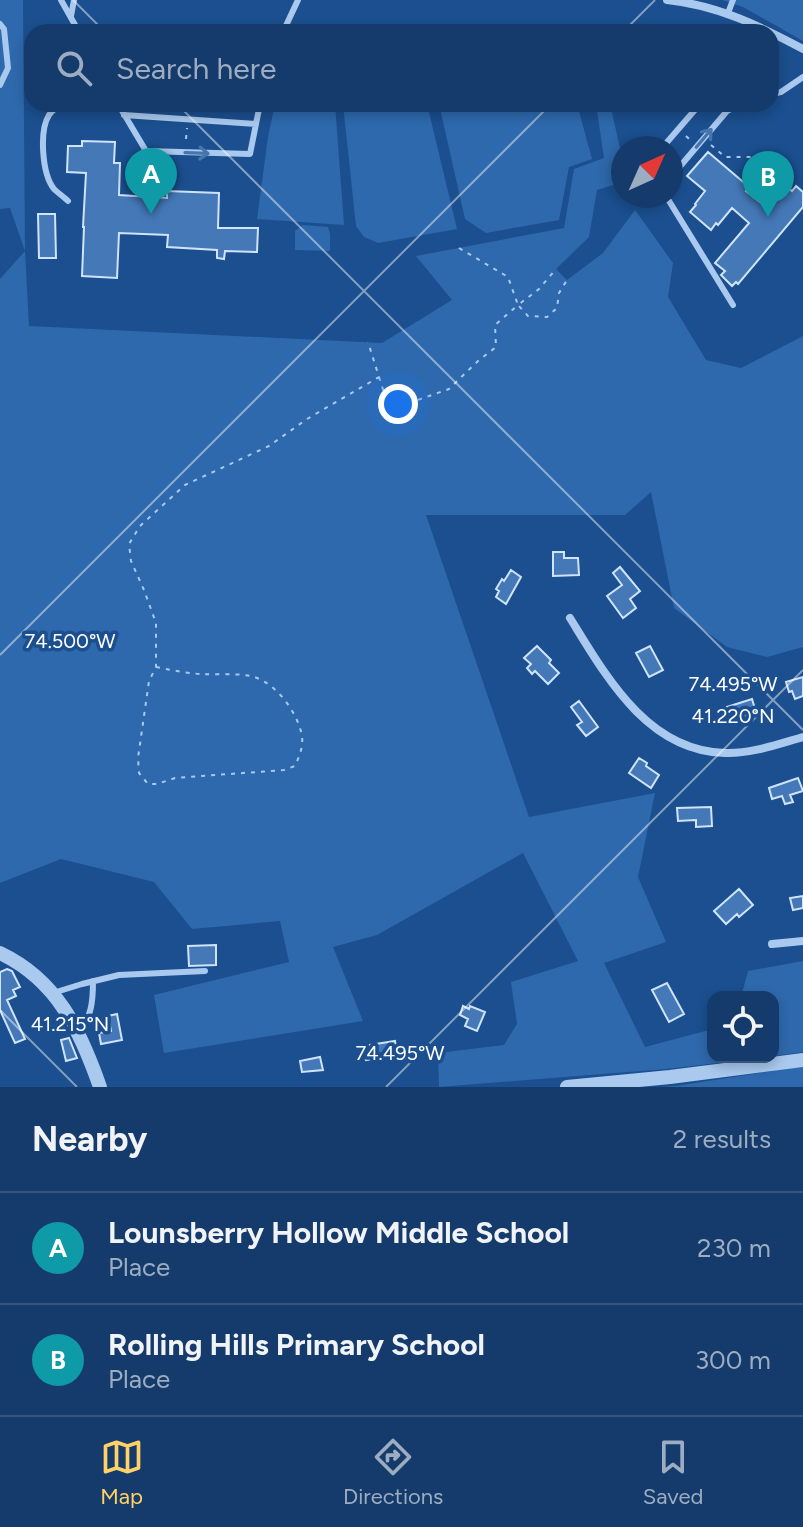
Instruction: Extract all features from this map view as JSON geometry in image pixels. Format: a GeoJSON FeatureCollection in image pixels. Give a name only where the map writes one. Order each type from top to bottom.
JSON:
{"type":"FeatureCollection","features":[{"type":"Feature","properties":{"kind":"street"},"geometry":{"type":"LineString","coordinates":[[667,0],[728,13],[753,24]]}},
{"type":"Feature","properties":{"kind":"street"},"geometry":{"type":"LineString","coordinates":[[779,36],[803,49]]}},
{"type":"Feature","properties":{"kind":"street"},"geometry":{"type":"LineString","coordinates":[[570,618],[625,702],[643,720],[671,737],[706,752],[728,753],[759,749],[803,737]]}},
{"type":"Feature","properties":{"kind":"street"},"geometry":{"type":"LineString","coordinates":[[772,944],[803,941]]}},
{"type":"Feature","properties":{"kind":"street"},"geometry":{"type":"LineString","coordinates":[[0,953],[37,975],[53,993],[87,1050],[100,1087]]}},
{"type":"Feature","properties":{"kind":"street"},"geometry":{"type":"LineString","coordinates":[[567,1087],[803,1060]]}},
{"type":"Feature","properties":{"kind":"lane"},"geometry":{"type":"LineString","coordinates":[[61,0],[75,24]]}},
{"type":"Feature","properties":{"kind":"lane"},"geometry":{"type":"LineString","coordinates":[[71,17],[74,0]]}},
{"type":"Feature","properties":{"kind":"lane"},"geometry":{"type":"LineString","coordinates":[[287,24],[298,0]]}},
{"type":"Feature","properties":{"kind":"lane"},"geometry":{"type":"LineString","coordinates":[[728,13],[733,0]]}},
{"type":"Feature","properties":{"kind":"lane"},"geometry":{"type":"LineString","coordinates":[[0,24],[4,29],[8,68],[0,85]]}},
{"type":"Feature","properties":{"kind":"lane"},"geometry":{"type":"LineString","coordinates":[[779,92],[803,77]]}},
{"type":"Feature","properties":{"kind":"lane"},"geometry":{"type":"LineString","coordinates":[[52,112],[44,131],[44,163],[52,187],[68,201]]}},
{"type":"Feature","properties":{"kind":"lane"},"geometry":{"type":"LineString","coordinates":[[122,112],[146,151],[250,154],[258,112]]}},
{"type":"Feature","properties":{"kind":"lane"},"geometry":{"type":"LineString","coordinates":[[672,136],[693,112]]}},
{"type":"Feature","properties":{"kind":"lane"},"geometry":{"type":"LineString","coordinates":[[683,163],[726,112]]}},
{"type":"Feature","properties":{"kind":"lane"},"geometry":{"type":"LineString","coordinates":[[124,115],[256,124]]}},
{"type":"Feature","properties":{"kind":"lane"},"geometry":{"type":"LineString","coordinates":[[673,208],[733,305]]}},
{"type":"Feature","properties":{"kind":"lane"},"geometry":{"type":"LineString","coordinates":[[53,993],[119,975],[205,971]]}},
{"type":"Feature","properties":{"kind":"lane"},"geometry":{"type":"LineString","coordinates":[[77,1032],[85,1026],[91,1009],[93,981]]}},
{"type":"Feature","properties":{"kind":"path"},"geometry":{"type":"LineString","coordinates":[[186,139],[187,127]]}},
{"type":"Feature","properties":{"kind":"path"},"geometry":{"type":"LineString","coordinates":[[710,144],[725,157],[754,157],[782,181],[763,205]]}},
{"type":"Feature","properties":{"kind":"path"},"geometry":{"type":"LineString","coordinates":[[459,248],[508,277],[518,305],[528,316],[547,317],[557,308],[559,293],[567,280]]}},
{"type":"Feature","properties":{"kind":"path"},"geometry":{"type":"LineString","coordinates":[[368,342],[388,405],[412,402],[449,389],[496,347],[495,325],[539,289],[556,269]]}},
{"type":"Feature","properties":{"kind":"path"},"geometry":{"type":"LineString","coordinates":[[156,667],[195,674],[252,677],[275,689],[289,704],[304,741],[295,766],[284,770],[175,778],[157,784],[148,784],[139,773],[138,758],[149,681],[156,667],[156,623],[131,561],[129,544],[140,526],[185,485],[269,446],[307,419],[379,377]]}},
{"type":"Feature","properties":{"kind":"shaded area"},"geometry":{"type":"Polygon","coordinates":[[[0,0],[23,0],[25,251],[10,208],[0,209],[0,0]]]}},
{"type":"Feature","properties":{"kind":"shaded area"},"geometry":{"type":"Polygon","coordinates":[[[722,0],[803,0],[803,41],[779,27],[779,24],[773,24],[743,7],[722,0]]]}},
{"type":"Feature","properties":{"kind":"shaded area"},"geometry":{"type":"Polygon","coordinates":[[[273,112],[336,112],[344,225],[257,219],[273,112]]]}},
{"type":"Feature","properties":{"kind":"shaded area"},"geometry":{"type":"Polygon","coordinates":[[[344,112],[429,112],[457,229],[378,243],[364,237],[356,226],[344,112]]]}},
{"type":"Feature","properties":{"kind":"shaded area"},"geometry":{"type":"Polygon","coordinates":[[[441,112],[579,112],[592,159],[569,167],[559,220],[486,233],[465,219],[441,112]]]}},
{"type":"Feature","properties":{"kind":"shaded area"},"geometry":{"type":"Polygon","coordinates":[[[597,112],[612,112],[617,136],[611,136],[611,186],[597,190],[589,237],[556,269],[567,280],[603,253],[635,210],[673,263],[668,297],[706,360],[741,368],[803,336],[803,647],[767,657],[727,647],[674,608],[651,492],[625,515],[426,515],[529,817],[655,793],[638,877],[666,942],[604,963],[645,1047],[707,1031],[707,1063],[718,1063],[439,1087],[438,1053],[504,1045],[517,1024],[511,982],[578,961],[523,853],[377,935],[333,947],[363,1021],[164,1053],[154,995],[289,962],[280,921],[192,929],[154,882],[61,859],[0,883],[0,279],[25,251],[29,326],[382,343],[452,300],[416,256],[564,228],[574,169],[604,158],[597,112]]]}},
{"type":"Feature","properties":{"kind":"shaded area"},"geometry":{"type":"Polygon","coordinates":[[[303,225],[328,227],[330,251],[295,250],[295,231],[303,225]]]}},
{"type":"Feature","properties":{"kind":"shaded area"},"geometry":{"type":"Polygon","coordinates":[[[803,961],[803,1052],[779,1055],[779,991],[743,991],[748,971],[803,961]]]}},
{"type":"Feature","properties":{"kind":"shaded area"},"geometry":{"type":"Polygon","coordinates":[[[803,1066],[803,1087],[660,1087],[676,1086],[803,1066]]]}},
{"type":"Feature","properties":{"kind":"building"},"geometry":{"type":"Polygon","coordinates":[[[82,141],[115,142],[114,163],[120,163],[119,195],[167,198],[167,191],[219,193],[218,228],[258,228],[257,252],[225,251],[224,259],[217,258],[217,250],[167,247],[168,235],[119,233],[117,278],[82,276],[86,173],[67,172],[68,146],[82,146],[82,141]]]}},
{"type":"Feature","properties":{"kind":"building"},"geometry":{"type":"Polygon","coordinates":[[[708,152],[749,187],[746,191],[765,206],[783,184],[792,191],[796,186],[803,192],[803,207],[738,284],[736,282],[732,286],[721,275],[725,271],[715,263],[749,223],[732,208],[711,230],[690,212],[705,191],[687,176],[708,152]]]}},
{"type":"Feature","properties":{"kind":"building"},"geometry":{"type":"Polygon","coordinates":[[[38,214],[55,214],[56,258],[39,258],[38,214]]]}},
{"type":"Feature","properties":{"kind":"building"},"geometry":{"type":"Polygon","coordinates":[[[553,552],[564,552],[564,558],[578,558],[579,575],[553,576],[553,552]]]}},
{"type":"Feature","properties":{"kind":"building"},"geometry":{"type":"Polygon","coordinates":[[[620,567],[640,591],[630,599],[636,608],[623,618],[607,596],[622,585],[613,573],[620,567]]]}},
{"type":"Feature","properties":{"kind":"building"},"geometry":{"type":"Polygon","coordinates":[[[511,570],[521,577],[506,604],[496,597],[499,591],[496,589],[511,570]]]}},
{"type":"Feature","properties":{"kind":"building"},"geometry":{"type":"Polygon","coordinates":[[[537,646],[559,673],[548,684],[535,671],[532,674],[527,668],[531,664],[524,658],[537,646]]]}},
{"type":"Feature","properties":{"kind":"building"},"geometry":{"type":"Polygon","coordinates":[[[650,646],[663,670],[649,677],[636,653],[650,646]]]}},
{"type":"Feature","properties":{"kind":"building"},"geometry":{"type":"Polygon","coordinates":[[[803,677],[803,696],[795,699],[786,682],[803,677]]]}},
{"type":"Feature","properties":{"kind":"building"},"geometry":{"type":"Polygon","coordinates":[[[752,699],[756,712],[731,720],[727,707],[752,699]]]}},
{"type":"Feature","properties":{"kind":"building"},"geometry":{"type":"Polygon","coordinates":[[[579,701],[598,727],[586,736],[577,725],[582,722],[571,707],[579,701]]]}},
{"type":"Feature","properties":{"kind":"building"},"geometry":{"type":"Polygon","coordinates":[[[639,758],[659,775],[651,788],[629,773],[639,758]]]}},
{"type":"Feature","properties":{"kind":"building"},"geometry":{"type":"Polygon","coordinates":[[[798,778],[803,791],[790,795],[793,802],[785,804],[782,796],[772,799],[769,788],[798,778]]]}},
{"type":"Feature","properties":{"kind":"building"},"geometry":{"type":"Polygon","coordinates":[[[711,807],[712,826],[696,827],[696,820],[678,821],[677,808],[711,807]]]}},
{"type":"Feature","properties":{"kind":"building"},"geometry":{"type":"Polygon","coordinates":[[[739,889],[753,905],[726,924],[714,911],[739,889]]]}},
{"type":"Feature","properties":{"kind":"building"},"geometry":{"type":"Polygon","coordinates":[[[803,896],[803,908],[793,910],[790,898],[803,896]]]}},
{"type":"Feature","properties":{"kind":"building"},"geometry":{"type":"Polygon","coordinates":[[[216,945],[216,965],[189,966],[188,946],[216,945]]]}},
{"type":"Feature","properties":{"kind":"building"},"geometry":{"type":"Polygon","coordinates":[[[7,969],[12,971],[20,987],[13,990],[16,996],[7,1000],[25,1039],[15,1043],[0,1010],[0,972],[7,969]]]}},
{"type":"Feature","properties":{"kind":"building"},"geometry":{"type":"Polygon","coordinates":[[[667,983],[684,1014],[669,1022],[652,990],[667,983]]]}},
{"type":"Feature","properties":{"kind":"building"},"geometry":{"type":"Polygon","coordinates":[[[463,1006],[485,1012],[477,1031],[465,1026],[468,1019],[460,1015],[463,1006]]]}},
{"type":"Feature","properties":{"kind":"building"},"geometry":{"type":"Polygon","coordinates":[[[117,1014],[122,1040],[101,1044],[99,1033],[111,1031],[108,1016],[117,1014]]]}},
{"type":"Feature","properties":{"kind":"building"},"geometry":{"type":"Polygon","coordinates":[[[69,1038],[77,1058],[66,1061],[61,1040],[69,1038]]]}},
{"type":"Feature","properties":{"kind":"building"},"geometry":{"type":"Polygon","coordinates":[[[395,1041],[397,1055],[366,1060],[363,1046],[395,1041]]]}},
{"type":"Feature","properties":{"kind":"building"},"geometry":{"type":"Polygon","coordinates":[[[320,1057],[323,1070],[302,1072],[300,1061],[320,1057]]]}},
{"type":"Feature","properties":{"kind":"place","name":"Lounsberry Hollow Middle School"},"geometry":{"type":"Point","coordinates":[151,214]}},
{"type":"Feature","properties":{"kind":"place","name":"Rolling Hills Primary School"},"geometry":{"type":"Point","coordinates":[768,217]}}]}
